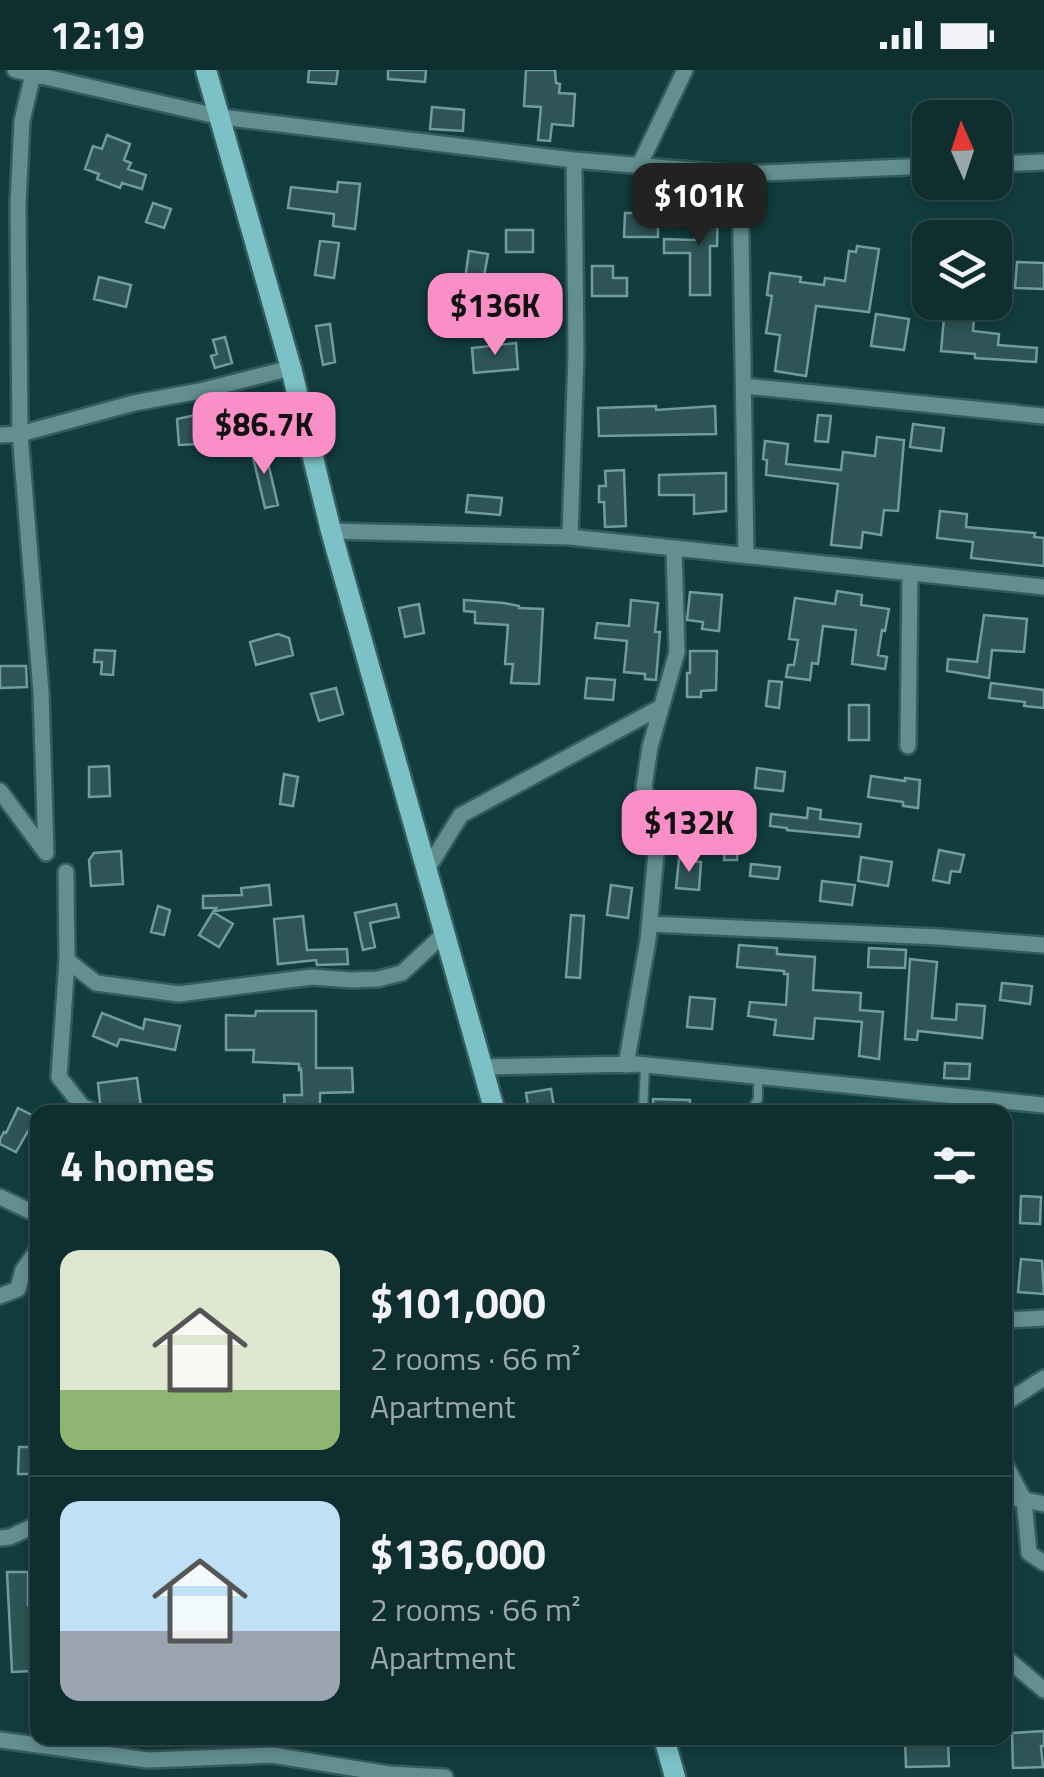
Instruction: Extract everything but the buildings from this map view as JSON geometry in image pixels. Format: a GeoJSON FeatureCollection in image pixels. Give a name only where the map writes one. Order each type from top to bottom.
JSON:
{"type":"FeatureCollection","features":[{"type":"Feature","properties":{"kind":"main road"},"geometry":{"type":"LineString","coordinates":[[206,70],[492,1105]]}},
{"type":"Feature","properties":{"kind":"main road"},"geometry":{"type":"LineString","coordinates":[[666,1745],[675,1777]]}},
{"type":"Feature","properties":{"kind":"street"},"geometry":{"type":"LineString","coordinates":[[15,70],[221,118],[574,160],[740,174],[912,167]]}},
{"type":"Feature","properties":{"kind":"street"},"geometry":{"type":"LineString","coordinates":[[639,166],[685,70]]}},
{"type":"Feature","properties":{"kind":"street"},"geometry":{"type":"LineString","coordinates":[[0,791],[46,852],[41,692],[20,434],[18,206],[22,121],[33,74]]}},
{"type":"Feature","properties":{"kind":"street"},"geometry":{"type":"LineString","coordinates":[[570,537],[576,353],[574,160]]}},
{"type":"Feature","properties":{"kind":"street"},"geometry":{"type":"LineString","coordinates":[[1012,163],[1044,162]]}},
{"type":"Feature","properties":{"kind":"street"},"geometry":{"type":"LineString","coordinates":[[740,174],[746,555]]}},
{"type":"Feature","properties":{"kind":"street"},"geometry":{"type":"LineString","coordinates":[[0,435],[20,434],[291,368]]}},
{"type":"Feature","properties":{"kind":"street"},"geometry":{"type":"LineString","coordinates":[[744,386],[1044,416]]}},
{"type":"Feature","properties":{"kind":"street"},"geometry":{"type":"LineString","coordinates":[[331,531],[570,537],[1044,587]]}},
{"type":"Feature","properties":{"kind":"street"},"geometry":{"type":"LineString","coordinates":[[626,1066],[650,924],[658,832],[644,787],[650,747],[676,652],[674,548]]}},
{"type":"Feature","properties":{"kind":"street"},"geometry":{"type":"LineString","coordinates":[[908,746],[910,575]]}},
{"type":"Feature","properties":{"kind":"street"},"geometry":{"type":"LineString","coordinates":[[426,871],[461,815],[661,707]]}},
{"type":"Feature","properties":{"kind":"street"},"geometry":{"type":"LineString","coordinates":[[66,872],[67,960],[60,1076],[81,1105]]}},
{"type":"Feature","properties":{"kind":"street"},"geometry":{"type":"LineString","coordinates":[[650,924],[1044,945]]}},
{"type":"Feature","properties":{"kind":"street"},"geometry":{"type":"LineString","coordinates":[[67,960],[96,984],[179,994],[312,977],[378,979],[402,973],[445,933]]}},
{"type":"Feature","properties":{"kind":"street"},"geometry":{"type":"LineString","coordinates":[[482,1068],[645,1065],[1044,1105]]}},
{"type":"Feature","properties":{"kind":"street"},"geometry":{"type":"LineString","coordinates":[[929,1105],[930,1095]]}},
{"type":"Feature","properties":{"kind":"street"},"geometry":{"type":"LineString","coordinates":[[0,1197],[30,1212]]}},
{"type":"Feature","properties":{"kind":"street"},"geometry":{"type":"LineString","coordinates":[[0,1296],[18,1289],[30,1260]]}},
{"type":"Feature","properties":{"kind":"street"},"geometry":{"type":"LineString","coordinates":[[1012,1320],[1044,1318]]}},
{"type":"Feature","properties":{"kind":"street"},"geometry":{"type":"LineString","coordinates":[[1012,1399],[1044,1378]]}},
{"type":"Feature","properties":{"kind":"street"},"geometry":{"type":"LineString","coordinates":[[1012,1477],[1024,1500],[1029,1553],[1044,1563]]}},
{"type":"Feature","properties":{"kind":"street"},"geometry":{"type":"LineString","coordinates":[[1012,1497],[1044,1504]]}},
{"type":"Feature","properties":{"kind":"street"},"geometry":{"type":"LineString","coordinates":[[0,1538],[30,1528]]}},
{"type":"Feature","properties":{"kind":"street"},"geometry":{"type":"LineString","coordinates":[[1012,1663],[1044,1690]]}},
{"type":"Feature","properties":{"kind":"street"},"geometry":{"type":"LineString","coordinates":[[0,1740],[30,1744]]}},
{"type":"Feature","properties":{"kind":"street"},"geometry":{"type":"LineString","coordinates":[[40,1745],[148,1760],[272,1755],[388,1774],[445,1777]]}},
{"type":"Feature","properties":{"kind":"street"},"geometry":{"type":"LineString","coordinates":[[117,1745],[127,1756]]}},
{"type":"Feature","properties":{"kind":"street"},"geometry":{"type":"LineString","coordinates":[[260,1745],[261,1755]]}},
{"type":"Feature","properties":{"kind":"street"},"geometry":{"type":"LineString","coordinates":[[148,1760],[150,1777]]}},
{"type":"Feature","properties":{"kind":"lane"},"geometry":{"type":"LineString","coordinates":[[643,1105],[645,1065]]}},
{"type":"Feature","properties":{"kind":"lane"},"geometry":{"type":"LineString","coordinates":[[754,1105],[758,1077]]}}]}
